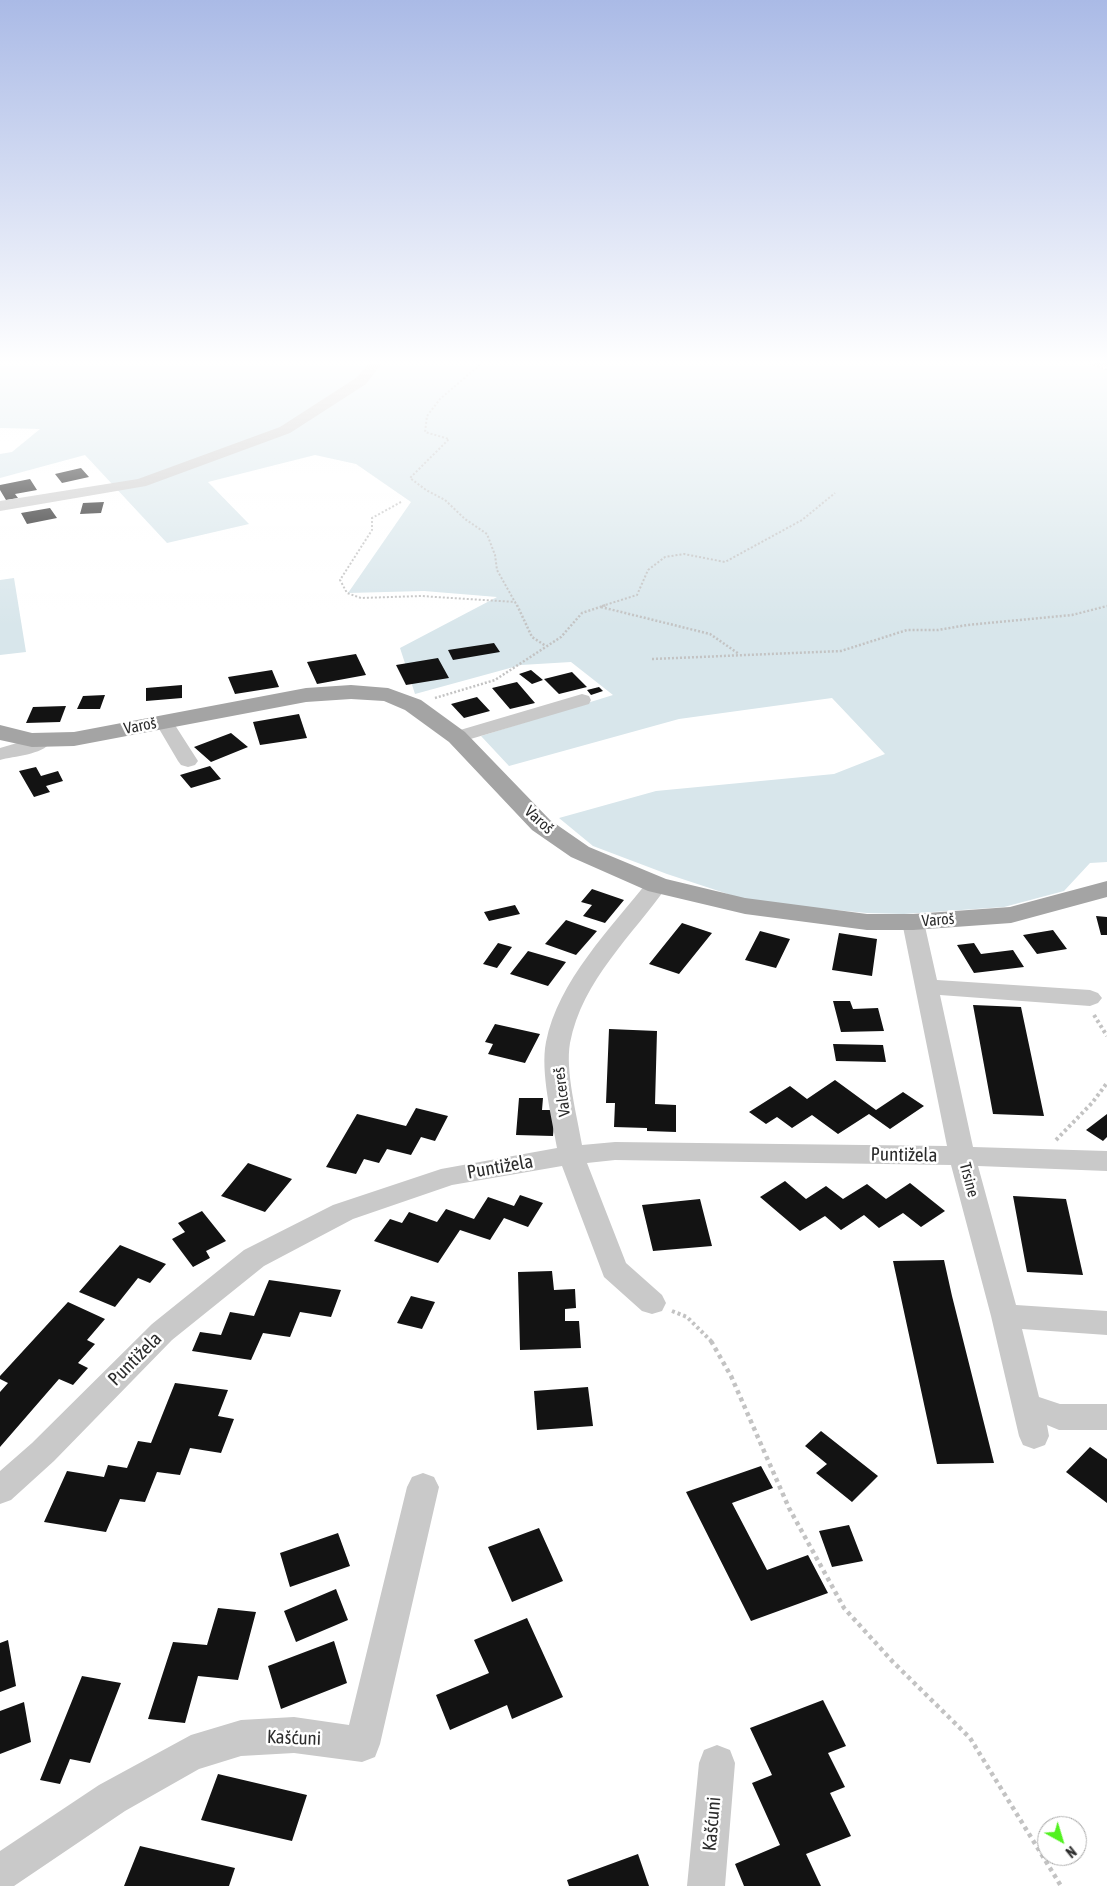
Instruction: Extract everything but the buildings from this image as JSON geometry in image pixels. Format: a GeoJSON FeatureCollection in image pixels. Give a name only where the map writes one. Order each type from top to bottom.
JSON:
{"type":"FeatureCollection","features":[{"type":"Feature","properties":{"kind":"main road","name":"Varoš"},"geometry":{"type":"LineString","coordinates":[[0,732],[21,740],[41,742],[86,738],[306,695],[351,692],[388,695],[412,705],[457,737],[541,825],[580,852],[657,885],[744,906],[867,922],[913,922],[1011,915],[1107,889]]}},
{"type":"Feature","properties":{"kind":"street"},"geometry":{"type":"LineString","coordinates":[[0,506],[141,482],[230,450]]}},
{"type":"Feature","properties":{"kind":"street"},"geometry":{"type":"LineString","coordinates":[[457,737],[582,700]]}},
{"type":"Feature","properties":{"kind":"street"},"geometry":{"type":"LineString","coordinates":[[164,722],[188,762]]}},
{"type":"Feature","properties":{"kind":"street"},"geometry":{"type":"LineString","coordinates":[[0,754],[41,742]]}},
{"type":"Feature","properties":{"kind":"street","name":"Valcereš"},"geometry":{"type":"LineString","coordinates":[[652,1303],[614,1269],[571,1155],[558,1077],[558,1042],[572,1002],[590,970],[657,885]]}},
{"type":"Feature","properties":{"kind":"street","name":"Trsine"},"geometry":{"type":"LineString","coordinates":[[913,922],[962,1156],[1005,1316],[1034,1436]]}},
{"type":"Feature","properties":{"kind":"street"},"geometry":{"type":"LineString","coordinates":[[928,987],[1092,1007]]}},
{"type":"Feature","properties":{"kind":"street","name":"Puntižela"},"geometry":{"type":"LineString","coordinates":[[0,1490],[43,1452],[162,1332],[254,1258],[343,1212],[450,1176],[571,1155],[615,1151],[962,1156],[1107,1161]]}},
{"type":"Feature","properties":{"kind":"street"},"geometry":{"type":"LineString","coordinates":[[1005,1316],[1107,1323]]}},
{"type":"Feature","properties":{"kind":"street"},"geometry":{"type":"LineString","coordinates":[[1027,1405],[1059,1417],[1107,1416]]}},
{"type":"Feature","properties":{"kind":"street","name":"Kašćuni"},"geometry":{"type":"LineString","coordinates":[[0,1873],[112,1798],[191,1753],[241,1738],[294,1735],[362,1744],[423,1487]]}},
{"type":"Feature","properties":{"kind":"street","name":"Kašćuni"},"geometry":{"type":"LineString","coordinates":[[706,1886],[717,1763]]}},
{"type":"Feature","properties":{"kind":"path"},"geometry":{"type":"LineString","coordinates":[[438,450],[410,478],[426,490],[446,500],[465,519],[487,534],[495,555],[497,570],[532,637],[546,646]]}},
{"type":"Feature","properties":{"kind":"path"},"geometry":{"type":"LineString","coordinates":[[412,705],[495,680],[561,637],[582,613],[637,595],[648,570],[667,555],[697,554],[725,562],[802,520],[835,493]]}},
{"type":"Feature","properties":{"kind":"path"},"geometry":{"type":"LineString","coordinates":[[401,502],[372,518],[372,530],[340,580],[348,593],[361,598],[421,596],[515,602]]}},
{"type":"Feature","properties":{"kind":"path"},"geometry":{"type":"LineString","coordinates":[[652,659],[668,660],[841,651],[907,630],[938,630],[967,625],[1072,615],[1107,606]]}},
{"type":"Feature","properties":{"kind":"path"},"geometry":{"type":"LineString","coordinates":[[600,607],[710,634],[740,655]]}},
{"type":"Feature","properties":{"kind":"path"},"geometry":{"type":"LineString","coordinates":[[1092,1007],[1107,1036]]}},
{"type":"Feature","properties":{"kind":"path"},"geometry":{"type":"LineString","coordinates":[[1037,1158],[1092,1104],[1107,1082]]}},
{"type":"Feature","properties":{"kind":"path"},"geometry":{"type":"LineString","coordinates":[[652,1303],[687,1317],[714,1344],[731,1376],[788,1508],[844,1608],[893,1662],[970,1738],[1061,1886]]}},
{"type":"Feature","properties":{"kind":"shaded area"},"geometry":{"type":"Polygon","coordinates":[[[14,450],[1107,450],[1107,862],[1090,863],[1064,891],[1004,907],[904,914],[867,913],[774,904],[740,898],[667,874],[593,846],[559,818],[656,791],[834,774],[885,754],[832,698],[679,719],[509,766],[481,736],[613,695],[571,662],[521,665],[415,694],[400,648],[497,597],[424,591],[348,593],[411,502],[356,464],[315,455],[208,482],[249,524],[167,543],[85,455],[0,478],[0,454],[14,450]]]}},
{"type":"Feature","properties":{"kind":"shaded area"},"geometry":{"type":"Polygon","coordinates":[[[14,578],[26,652],[0,655],[0,580],[14,578]]]}}]}
